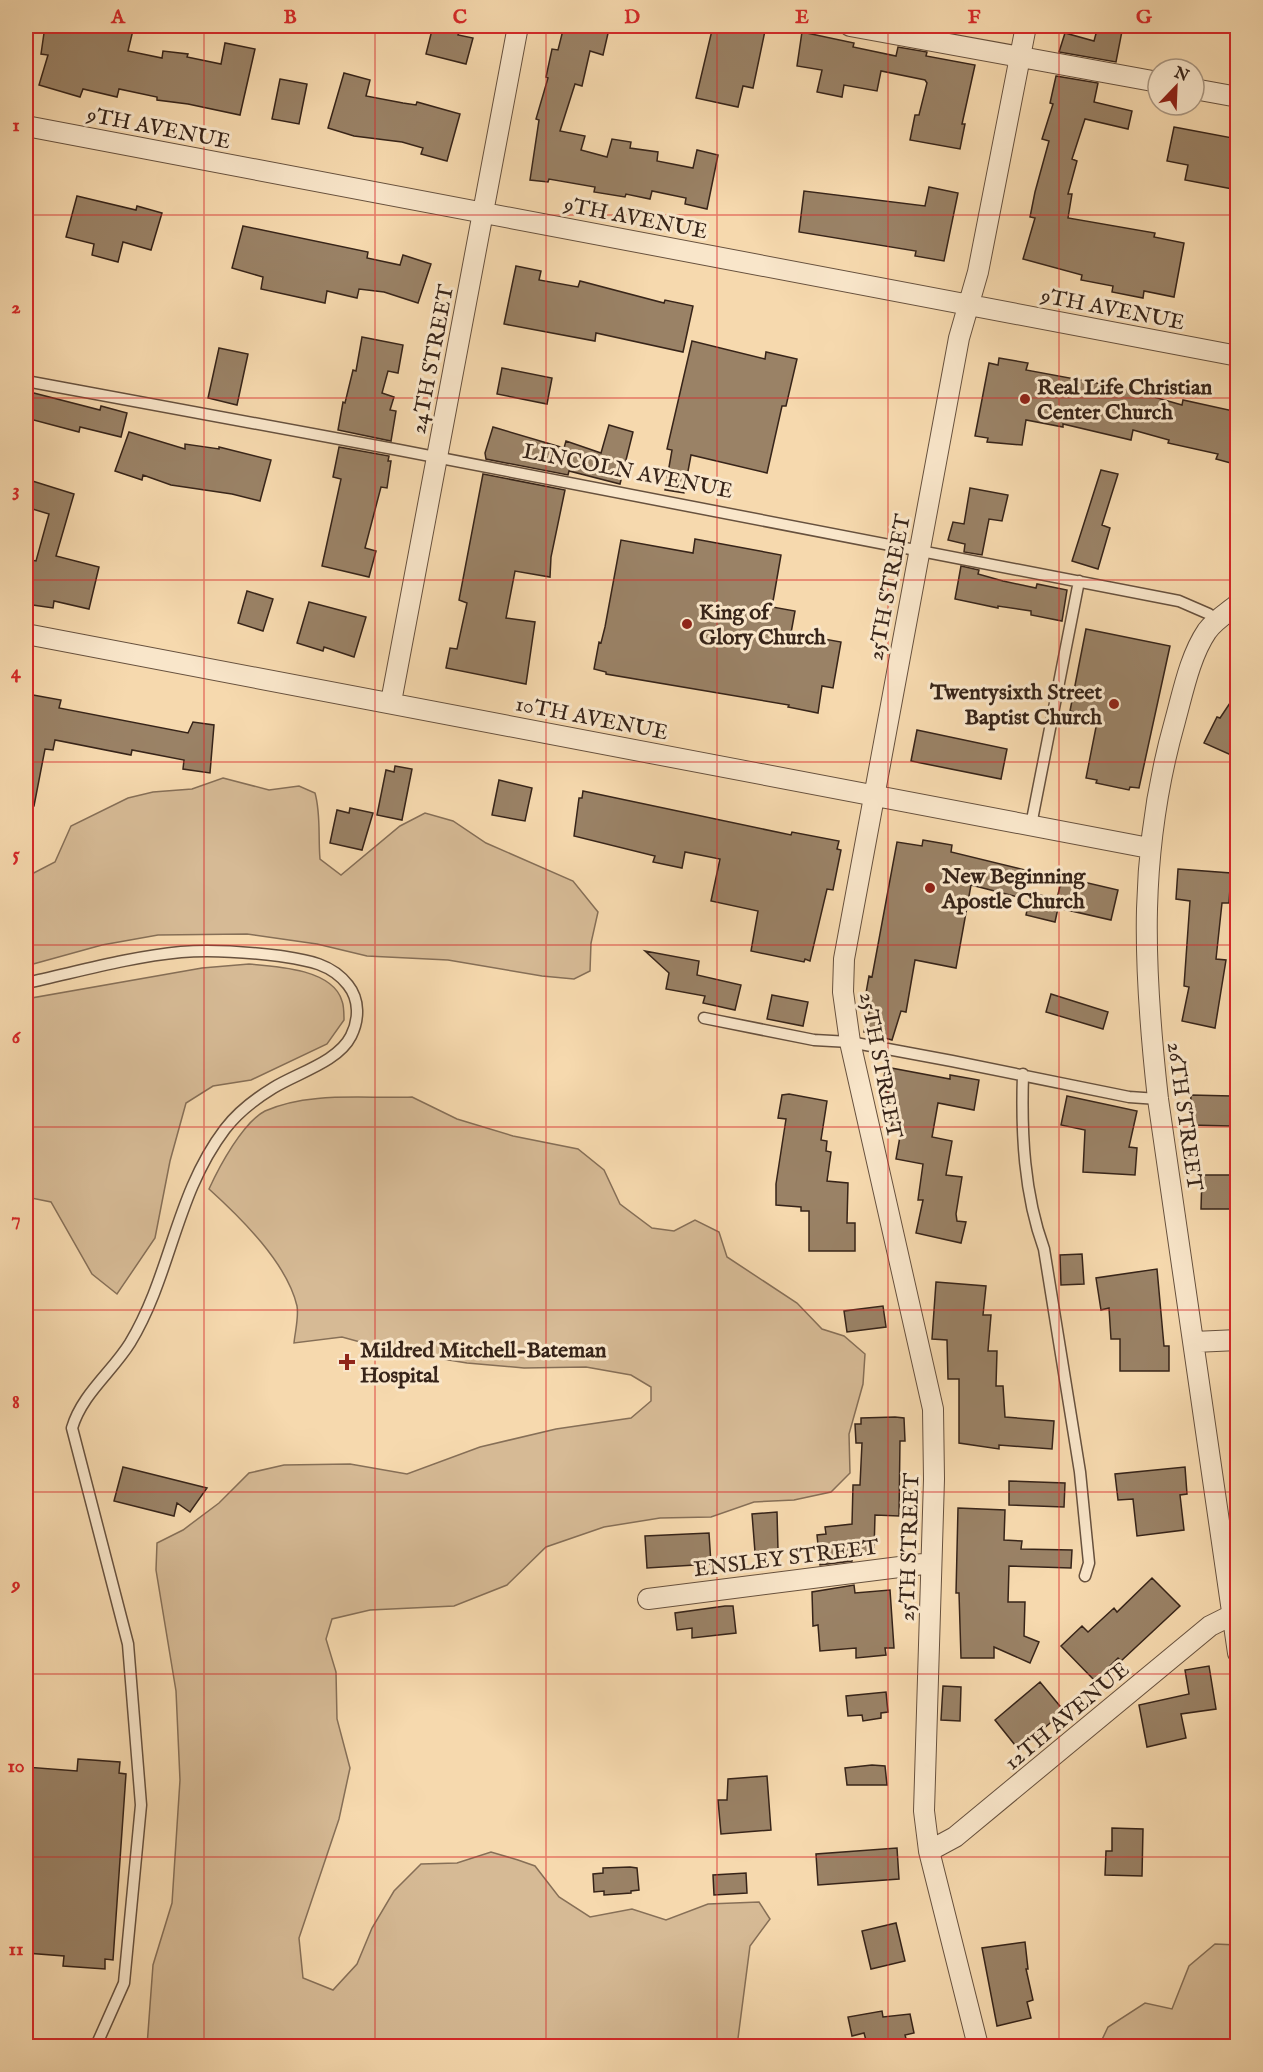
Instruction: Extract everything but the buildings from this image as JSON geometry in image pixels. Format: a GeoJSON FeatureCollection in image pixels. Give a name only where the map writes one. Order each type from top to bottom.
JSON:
{"type":"FeatureCollection","features":[{"type":"Feature","properties":{"kind":"street","name":"24TH STREET"},"geometry":{"type":"LineString","coordinates":[[391,702],[518,26]]}},
{"type":"Feature","properties":{"kind":"street"},"geometry":{"type":"LineString","coordinates":[[850,26],[1146,80]]}},
{"type":"Feature","properties":{"kind":"street","name":"25TH STREET"},"geometry":{"type":"LineString","coordinates":[[978,2046],[929,1851],[924,1812],[935,1435],[933,1409],[850,1042],[843,992],[844,959],[873,795],[960,332],[978,272],[1026,26]]}},
{"type":"Feature","properties":{"kind":"street"},"geometry":{"type":"LineString","coordinates":[[1206,91],[1238,97]]}},
{"type":"Feature","properties":{"kind":"street","name":"9TH AVENUE"},"geometry":{"type":"LineString","coordinates":[[26,126],[1238,356]]}},
{"type":"Feature","properties":{"kind":"street","name":"26TH STREET"},"geometry":{"type":"LineString","coordinates":[[1238,604],[1213,618],[1197,650],[1161,772],[1149,848],[1146,961],[1149,1020],[1158,1099],[1238,1653]]}},
{"type":"Feature","properties":{"kind":"street","name":"10TH AVENUE"},"geometry":{"type":"LineString","coordinates":[[26,634],[1149,848]]}},
{"type":"Feature","properties":{"kind":"street"},"geometry":{"type":"LineString","coordinates":[[1194,1342],[1238,1340]]}},
{"type":"Feature","properties":{"kind":"street","name":"ENSLEY STREET"},"geometry":{"type":"LineString","coordinates":[[648,1599],[931,1563]]}},
{"type":"Feature","properties":{"kind":"street","name":"12TH AVENUE"},"geometry":{"type":"LineString","coordinates":[[929,1851],[955,1837],[1210,1626],[1232,1615]]}},
{"type":"Feature","properties":{"kind":"lane","name":"LINCOLN AVENUE"},"geometry":{"type":"LineString","coordinates":[[26,381],[436,457],[1079,581],[1179,601],[1213,618]]}},
{"type":"Feature","properties":{"kind":"lane"},"geometry":{"type":"LineString","coordinates":[[1031,825],[1079,581]]}},
{"type":"Feature","properties":{"kind":"lane"},"geometry":{"type":"LineString","coordinates":[[26,982],[180,952],[235,951],[323,964],[344,980],[352,990],[357,1004],[355,1028],[342,1048],[254,1100],[227,1127],[211,1149],[189,1190],[163,1271],[141,1322],[124,1351],[83,1403],[72,1428],[128,1644],[141,1805],[124,1983],[96,2046]]}},
{"type":"Feature","properties":{"kind":"lane"},"geometry":{"type":"LineString","coordinates":[[704,1018],[814,1040],[850,1042],[1023,1074],[1129,1097],[1158,1099]]}},
{"type":"Feature","properties":{"kind":"lane"},"geometry":{"type":"LineString","coordinates":[[1023,1074],[1022,1104],[1028,1190],[1034,1220],[1044,1249],[1080,1472],[1089,1563],[1085,1576]]}},
{"type":"Feature","properties":{"kind":"shaded area"},"geometry":{"type":"Polygon","coordinates":[[[223,778],[269,790],[299,786],[315,793],[319,817],[320,859],[341,875],[400,826],[425,813],[453,821],[486,843],[573,881],[598,912],[591,943],[590,971],[574,979],[542,976],[448,960],[367,956],[317,944],[247,934],[158,935],[102,945],[26,966],[26,877],[55,862],[71,826],[128,798],[153,792],[192,789],[223,778]]]}},
{"type":"Feature","properties":{"kind":"shaded area"},"geometry":{"type":"Polygon","coordinates":[[[249,964],[302,971],[327,982],[336,990],[342,1001],[344,1020],[327,1044],[251,1080],[213,1086],[186,1103],[170,1161],[155,1238],[117,1294],[92,1274],[51,1202],[26,1197],[26,999],[202,968],[249,964]]]}},
{"type":"Feature","properties":{"kind":"shaded area"},"geometry":{"type":"Polygon","coordinates":[[[412,1097],[457,1119],[513,1136],[578,1149],[604,1170],[620,1204],[652,1228],[674,1231],[695,1220],[719,1232],[727,1257],[797,1303],[822,1329],[844,1336],[865,1354],[863,1384],[849,1434],[850,1473],[831,1492],[794,1500],[754,1502],[711,1517],[660,1518],[604,1527],[546,1547],[507,1585],[454,1606],[370,1610],[332,1619],[326,1639],[336,1672],[337,1719],[350,1768],[339,1819],[299,1938],[303,1978],[333,1990],[357,1964],[372,1928],[394,1891],[421,1864],[457,1863],[491,1852],[535,1866],[559,1897],[590,1917],[632,1909],[666,1920],[708,1904],[759,1902],[770,1919],[750,1946],[737,2046],[147,2046],[153,1965],[172,1903],[180,1780],[176,1691],[156,1570],[157,1543],[183,1530],[219,1503],[249,1473],[284,1465],[350,1464],[407,1474],[480,1447],[556,1429],[631,1418],[651,1401],[651,1387],[631,1375],[586,1367],[524,1368],[467,1363],[393,1351],[342,1337],[294,1343],[297,1306],[292,1290],[284,1274],[261,1242],[209,1189],[213,1180],[240,1135],[265,1111],[318,1098],[412,1097]]]}},
{"type":"Feature","properties":{"kind":"shaded area"},"geometry":{"type":"Polygon","coordinates":[[[1215,1944],[1237,1945],[1237,2046],[1099,2046],[1108,2027],[1145,2003],[1172,2009],[1189,1966],[1215,1944]]]}},
{"type":"Feature","properties":{"kind":"place","name":"Real Life Christian Center Church"},"geometry":{"type":"Point","coordinates":[1025,399]}},
{"type":"Feature","properties":{"kind":"place","name":"King of Glory Church"},"geometry":{"type":"Point","coordinates":[687,624]}},
{"type":"Feature","properties":{"kind":"place","name":"Twentysixth Street Baptist Church"},"geometry":{"type":"Point","coordinates":[1114,704]}},
{"type":"Feature","properties":{"kind":"place","name":"New Beginning Apostle Church"},"geometry":{"type":"Point","coordinates":[930,888]}},
{"type":"Feature","properties":{"kind":"place","name":"Mildred Mitchell-Bateman Hospital"},"geometry":{"type":"Point","coordinates":[347,1362]}}]}
